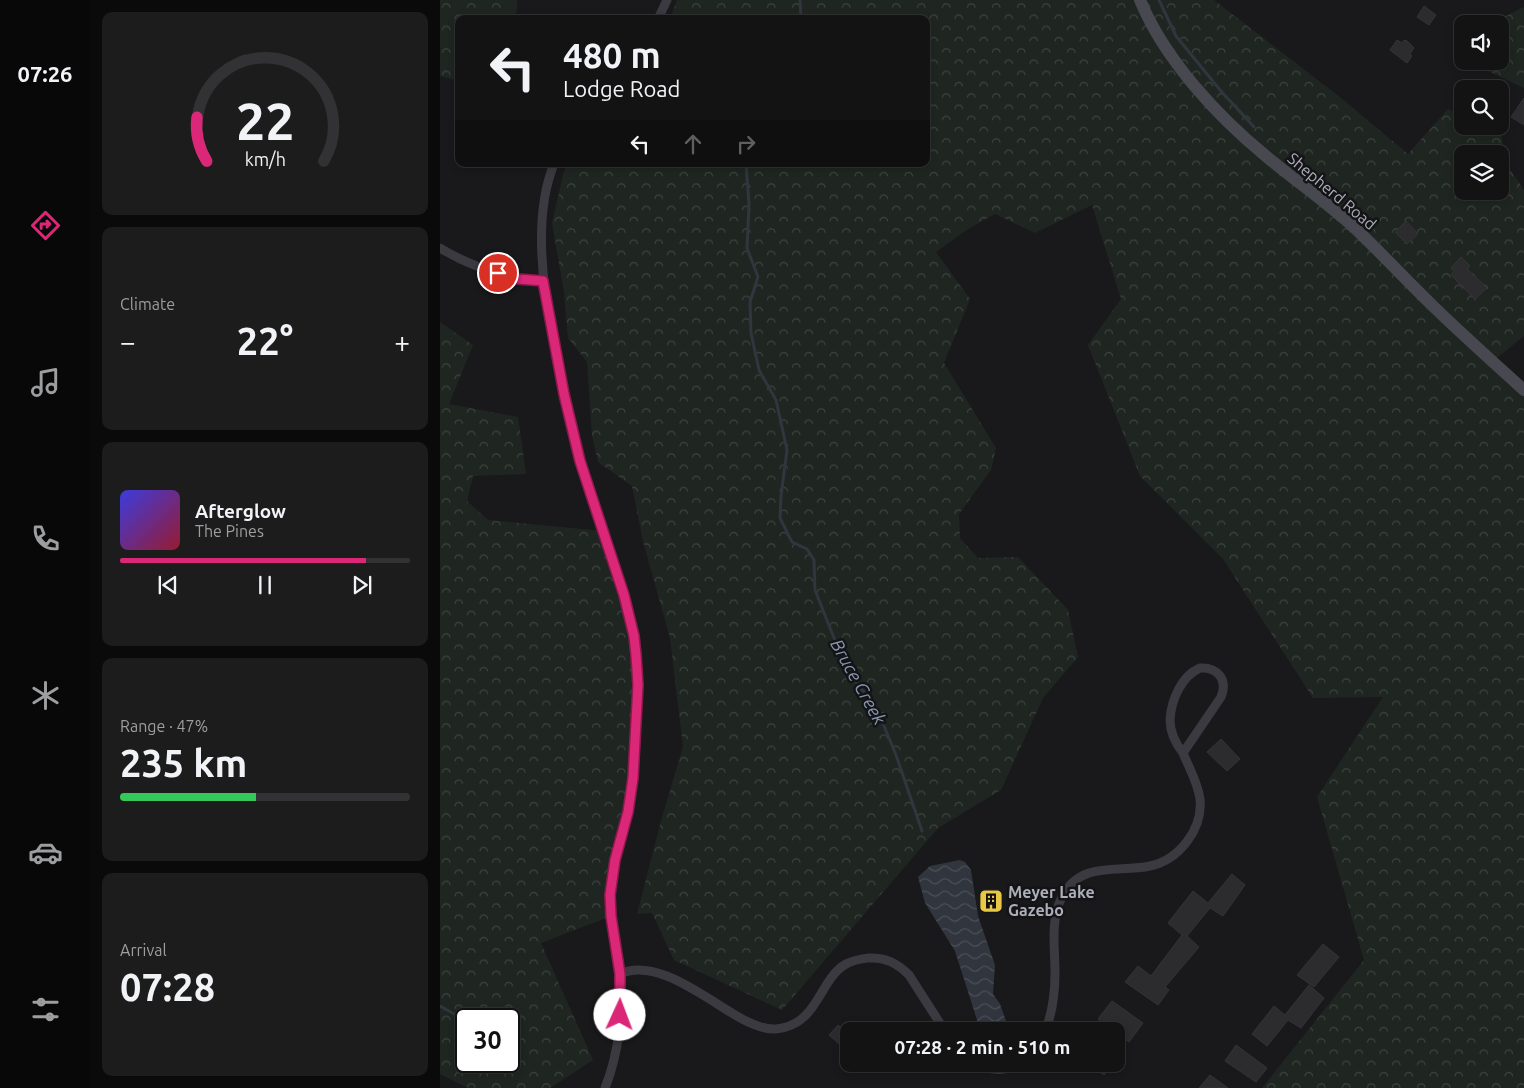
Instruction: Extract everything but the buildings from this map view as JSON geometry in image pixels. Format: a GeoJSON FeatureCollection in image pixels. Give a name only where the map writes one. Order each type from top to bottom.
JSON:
{"type":"FeatureCollection","features":[{"type":"Feature","properties":{"kind":"street"},"geometry":{"type":"LineString","coordinates":[[660,15],[667,0]]}},
{"type":"Feature","properties":{"kind":"street","name":"Shepherd Road"},"geometry":{"type":"LineString","coordinates":[[1140,0],[1159,38],[1175,62],[1230,123],[1266,156],[1328,204],[1358,231],[1434,308],[1524,390]]}},
{"type":"Feature","properties":{"kind":"street"},"geometry":{"type":"LineString","coordinates":[[553,167],[544,200],[543,281],[564,394],[580,461],[624,595],[634,636],[638,685],[633,778],[628,812],[615,860],[610,895],[611,916],[620,974],[618,1032],[615,1056],[605,1088]]}},
{"type":"Feature","properties":{"kind":"street"},"geometry":{"type":"LineString","coordinates":[[440,248],[466,261],[498,273],[518,279],[543,281]]}},
{"type":"Feature","properties":{"kind":"street"},"geometry":{"type":"LineString","coordinates":[[1048,1022],[1053,1002],[1055,917],[1062,898],[1069,887],[1080,878],[1092,872],[1106,869],[1152,866],[1170,858],[1188,840],[1197,823],[1200,798],[1183,753],[1173,734],[1170,722],[1176,693],[1189,674],[1200,668],[1207,668],[1219,674],[1224,690],[1183,753]]}},
{"type":"Feature","properties":{"kind":"street"},"geometry":{"type":"LineString","coordinates":[[620,974],[627,970],[653,971],[676,980],[750,1023],[764,1029],[773,1029],[790,1026],[806,1014],[818,1001],[839,969],[859,960],[884,959],[896,964],[909,975],[939,1022]]}},
{"type":"Feature","properties":{"kind":"green space"},"geometry":{"type":"Polygon","coordinates":[[[440,0],[517,0],[516,15],[455,15],[455,80],[440,76],[440,0]]]}},
{"type":"Feature","properties":{"kind":"green space"},"geometry":{"type":"Polygon","coordinates":[[[677,0],[1214,0],[1341,98],[1408,154],[1448,109],[1454,112],[1454,135],[1501,135],[1503,145],[1454,145],[1454,200],[1509,200],[1509,168],[1524,190],[1524,336],[1493,361],[1524,390],[1524,1088],[1262,1088],[1364,960],[1317,797],[1383,697],[1313,698],[1223,559],[1140,476],[1088,345],[1121,299],[1092,205],[1035,233],[995,214],[968,229],[936,252],[970,299],[944,363],[996,448],[991,470],[959,514],[960,538],[978,558],[1018,557],[1068,610],[1078,657],[1043,698],[1001,790],[938,828],[782,1010],[674,960],[652,913],[637,914],[661,821],[683,747],[670,638],[643,541],[632,486],[598,462],[592,435],[587,362],[568,338],[564,292],[552,223],[566,167],[930,167],[930,15],[671,15],[677,0]]]}},
{"type":"Feature","properties":{"kind":"green space"},"geometry":{"type":"Polygon","coordinates":[[[1524,7],[1524,88],[1486,70],[1509,70],[1508,15],[1524,7]]]}},
{"type":"Feature","properties":{"kind":"green space"},"geometry":{"type":"Polygon","coordinates":[[[440,322],[473,345],[449,404],[518,417],[526,474],[473,476],[467,501],[488,520],[602,531],[634,636],[636,739],[618,846],[611,916],[541,943],[593,1060],[550,1088],[468,1088],[440,1074],[440,322]]]}},
{"type":"Feature","properties":{"kind":"water"},"geometry":{"type":"Polygon","coordinates":[[[960,860],[965,862],[971,870],[978,916],[995,965],[993,994],[1000,1004],[1006,1022],[978,1022],[955,951],[925,903],[918,877],[930,866],[960,860]]]}},
{"type":"Feature","properties":{"kind":"waterway","name":"Bruce Creek"},"geometry":{"type":"LineString","coordinates":[[800,0],[801,15]]}},
{"type":"Feature","properties":{"kind":"waterway"},"geometry":{"type":"LineString","coordinates":[[1159,0],[1176,36],[1220,90],[1254,127]]}},
{"type":"Feature","properties":{"kind":"waterway","name":"Bruce Creek"},"geometry":{"type":"LineString","coordinates":[[746,167],[749,204],[747,248],[758,277],[750,302],[751,333],[759,370],[776,400],[787,450],[780,518],[792,542],[807,549],[814,560],[815,590],[832,633],[850,674],[877,709],[896,755],[922,831]]}},
{"type":"Feature","properties":{"kind":"waterway"},"geometry":{"type":"LineString","coordinates":[[440,1006],[455,1014]]}},
{"type":"Feature","properties":{"kind":"place","name":"Meyer Lake Gazebo"},"geometry":{"type":"Point","coordinates":[991,901]}},
{"type":"Feature","properties":{"kind":"route"},"geometry":{"type":"LineString","coordinates":[[498,273],[518,279],[543,281],[564,394],[580,461],[624,595],[634,636],[638,685],[633,778],[628,812],[612,875],[610,895],[611,916],[620,974],[620,1015]]}}]}
